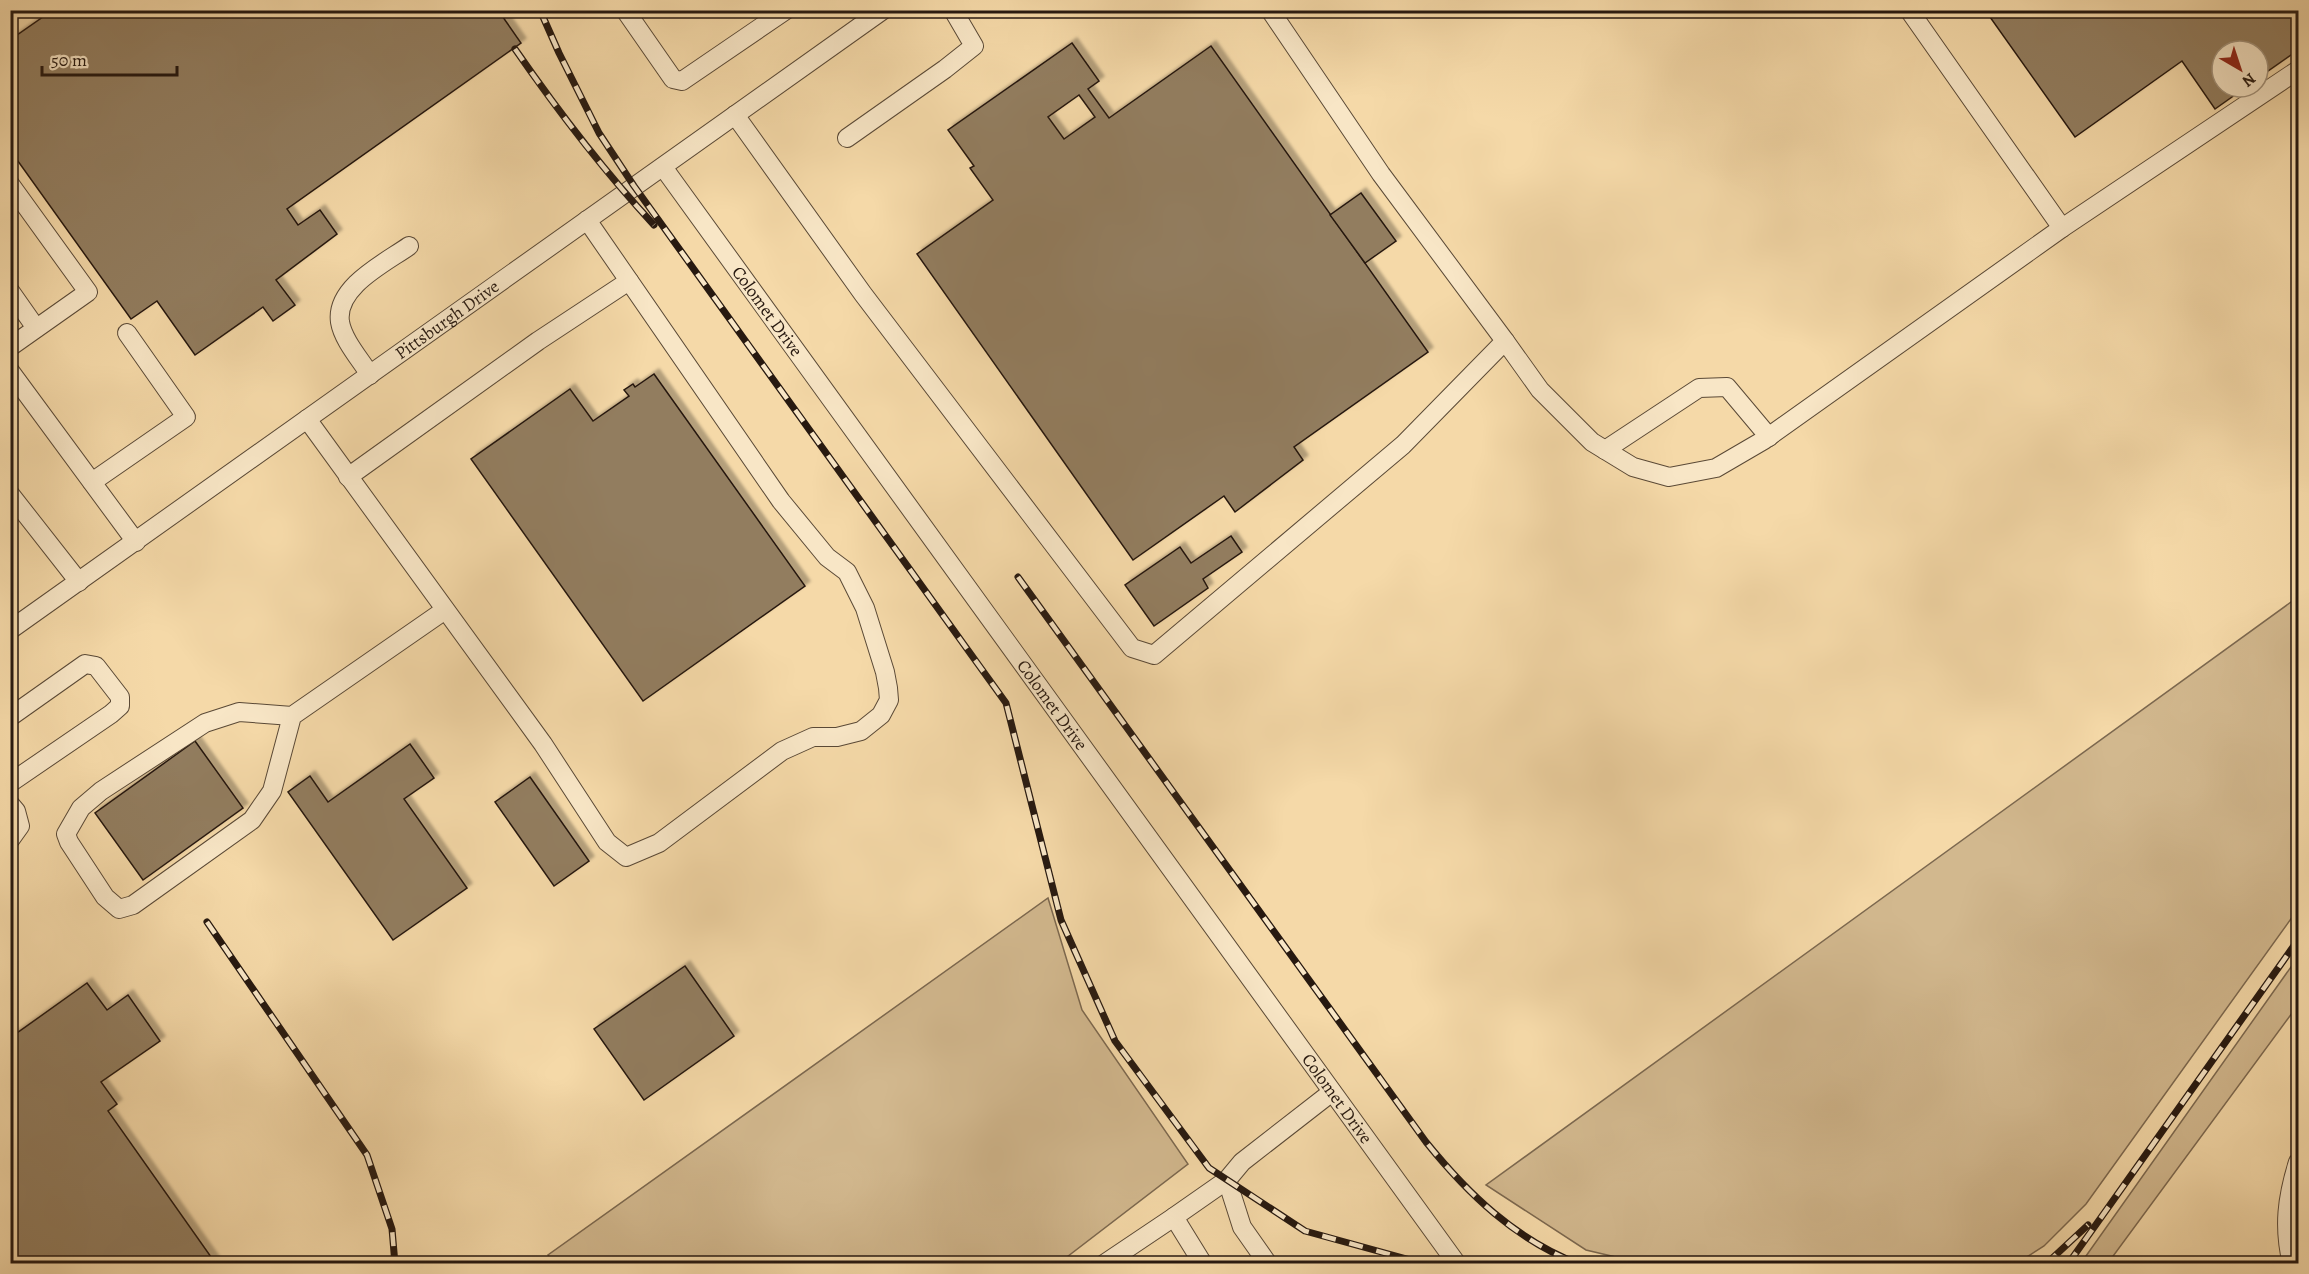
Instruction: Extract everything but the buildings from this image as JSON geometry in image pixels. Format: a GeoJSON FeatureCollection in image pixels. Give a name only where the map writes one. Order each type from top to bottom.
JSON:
{"type":"FeatureCollection","features":[{"type":"Feature","properties":{"kind":"street"},"geometry":{"type":"LineString","coordinates":[[625,10],[673,79],[682,81],[786,10]]}},
{"type":"Feature","properties":{"kind":"street","name":"Pittsburgh Drive"},"geometry":{"type":"LineString","coordinates":[[10,630],[883,10]]}},
{"type":"Feature","properties":{"kind":"street"},"geometry":{"type":"LineString","coordinates":[[847,138],[974,46],[953,10]]}},
{"type":"Feature","properties":{"kind":"street"},"geometry":{"type":"LineString","coordinates":[[1270,10],[1381,174],[1540,390],[1592,442],[1633,467],[1669,477],[1716,468],[1769,437],[2062,228],[2298,70]]}},
{"type":"Feature","properties":{"kind":"street"},"geometry":{"type":"LineString","coordinates":[[1910,10],[2062,228]]}},
{"type":"Feature","properties":{"kind":"street"},"geometry":{"type":"LineString","coordinates":[[735,115],[863,294],[1132,648],[1154,655],[1403,445],[1505,341]]}},
{"type":"Feature","properties":{"kind":"street","name":"Colomet Drive"},"geometry":{"type":"LineString","coordinates":[[663,167],[1457,1263]]}},
{"type":"Feature","properties":{"kind":"street"},"geometry":{"type":"LineString","coordinates":[[10,184],[88,292],[10,347]]}},
{"type":"Feature","properties":{"kind":"street"},"geometry":{"type":"LineString","coordinates":[[307,420],[543,744],[607,842],[626,857],[659,843],[782,752],[813,737],[837,737],[861,731],[881,715],[889,700],[885,672],[865,608],[848,572],[827,557],[781,501],[587,220]]}},
{"type":"Feature","properties":{"kind":"street"},"geometry":{"type":"LineString","coordinates":[[370,375],[347,339],[340,321],[342,303],[351,287],[409,246]]}},
{"type":"Feature","properties":{"kind":"street"},"geometry":{"type":"LineString","coordinates":[[348,477],[538,341],[629,281]]}},
{"type":"Feature","properties":{"kind":"street"},"geometry":{"type":"LineString","coordinates":[[10,291],[36,328]]}},
{"type":"Feature","properties":{"kind":"street"},"geometry":{"type":"LineString","coordinates":[[92,482],[186,417],[127,333]]}},
{"type":"Feature","properties":{"kind":"street"},"geometry":{"type":"LineString","coordinates":[[10,371],[136,542]]}},
{"type":"Feature","properties":{"kind":"street"},"geometry":{"type":"LineString","coordinates":[[1605,450],[1699,388],[1727,387],[1769,437]]}},
{"type":"Feature","properties":{"kind":"street"},"geometry":{"type":"LineString","coordinates":[[10,494],[79,582]]}},
{"type":"Feature","properties":{"kind":"street"},"geometry":{"type":"LineString","coordinates":[[10,512],[39,532]]}},
{"type":"Feature","properties":{"kind":"street"},"geometry":{"type":"LineString","coordinates":[[292,716],[272,791],[252,820],[133,905],[119,909],[105,897],[66,834],[81,808],[101,791],[205,723],[239,712],[292,716],[445,610]]}},
{"type":"Feature","properties":{"kind":"street"},"geometry":{"type":"LineString","coordinates":[[10,717],[85,664],[96,666],[120,697],[120,706],[111,714],[10,783]]}},
{"type":"Feature","properties":{"kind":"street"},"geometry":{"type":"LineString","coordinates":[[10,804],[16,811],[20,826],[10,840]]}},
{"type":"Feature","properties":{"kind":"street"},"geometry":{"type":"LineString","coordinates":[[1104,1263],[1227,1180],[1242,1162],[1332,1092]]}},
{"type":"Feature","properties":{"kind":"street"},"geometry":{"type":"LineString","coordinates":[[2292,1263],[2287,1244],[2289,1192],[2298,1162]]}},
{"type":"Feature","properties":{"kind":"street"},"geometry":{"type":"LineString","coordinates":[[1227,1180],[1242,1227],[1268,1263]]}},
{"type":"Feature","properties":{"kind":"street"},"geometry":{"type":"LineString","coordinates":[[1174,1217],[1203,1263]]}},
{"type":"Feature","properties":{"kind":"shaded area"},"geometry":{"type":"Polygon","coordinates":[[[2298,597],[2298,909],[2086,1204],[2044,1246],[2016,1264],[1641,1263],[1586,1250],[1486,1185],[2298,597]]]}},
{"type":"Feature","properties":{"kind":"shaded area"},"geometry":{"type":"Polygon","coordinates":[[[1048,898],[1082,1010],[1188,1164],[1059,1263],[553,1263],[548,1255],[1048,898]]]}},
{"type":"Feature","properties":{"kind":"shaded area"},"geometry":{"type":"Polygon","coordinates":[[[2298,957],[2298,1005],[2108,1263],[2081,1263],[2298,957]]]}},
{"type":"Feature","properties":{"kind":"railway"},"geometry":{"type":"LineString","coordinates":[[540,10],[599,133],[634,186],[1006,703],[1061,920],[1115,1041],[1209,1168],[1305,1231],[1425,1264]]}},
{"type":"Feature","properties":{"kind":"railway"},"geometry":{"type":"LineString","coordinates":[[515,49],[582,140],[654,225]]}},
{"type":"Feature","properties":{"kind":"railway"},"geometry":{"type":"LineString","coordinates":[[1018,577],[1426,1142],[1459,1180],[1495,1214],[1534,1242],[1579,1264]]}},
{"type":"Feature","properties":{"kind":"railway"},"geometry":{"type":"LineString","coordinates":[[207,922],[367,1155],[392,1229],[395,1264]]}},
{"type":"Feature","properties":{"kind":"railway"},"geometry":{"type":"LineString","coordinates":[[2068,1264],[2298,940]]}},
{"type":"Feature","properties":{"kind":"railway"},"geometry":{"type":"LineString","coordinates":[[2046,1264],[2088,1225]]}}]}
